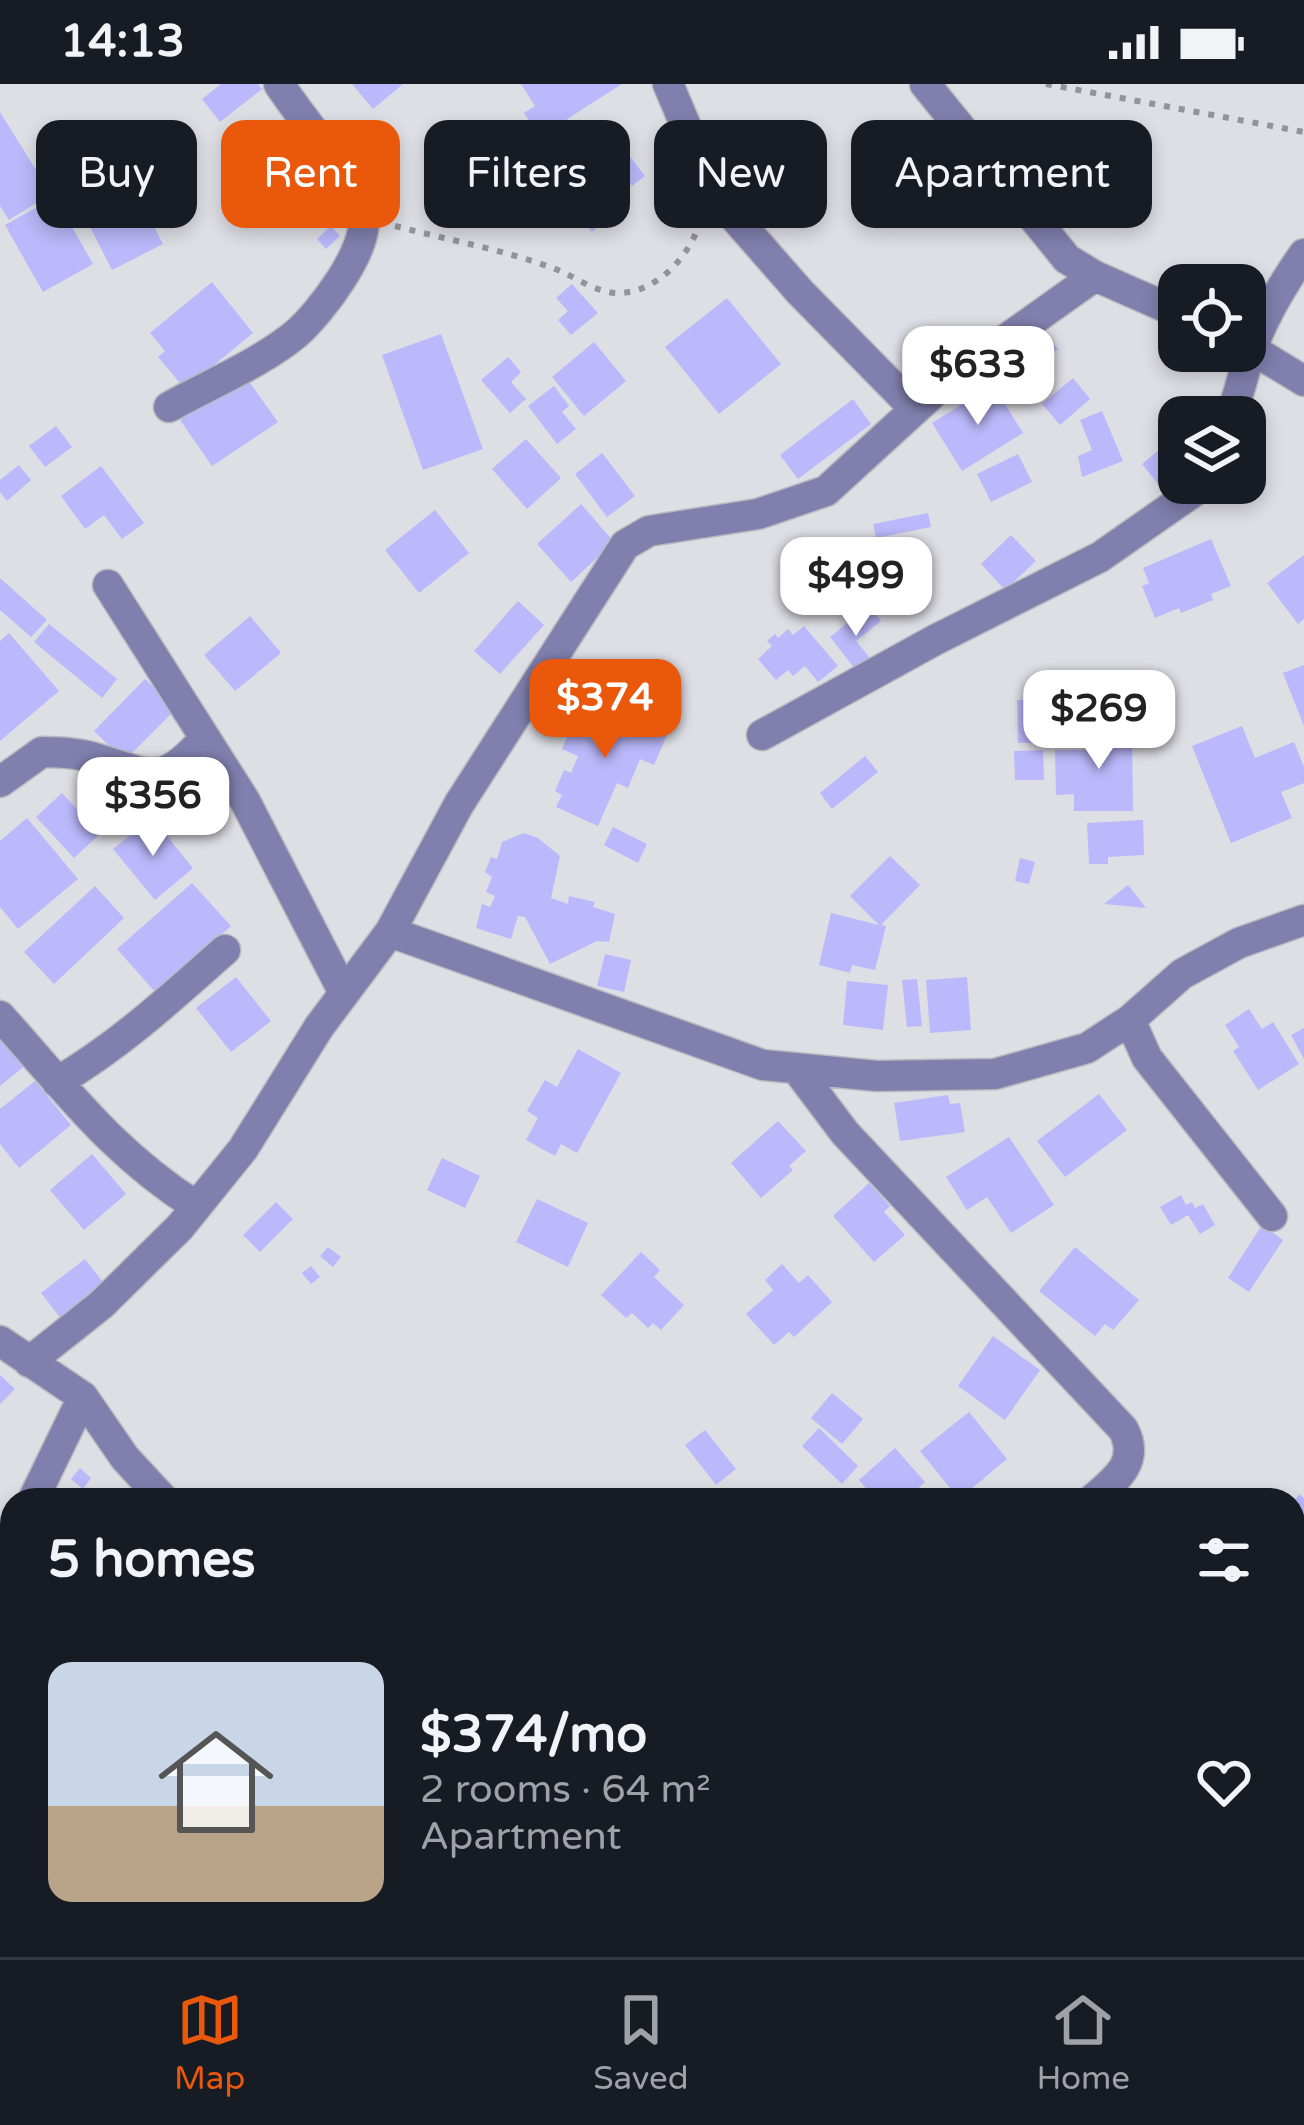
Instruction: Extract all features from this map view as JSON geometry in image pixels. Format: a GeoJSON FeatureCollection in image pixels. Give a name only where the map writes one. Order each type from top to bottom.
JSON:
{"type":"FeatureCollection","features":[{"type":"Feature","properties":{"kind":"street"},"geometry":{"type":"LineString","coordinates":[[279,84],[304,120]]}},
{"type":"Feature","properties":{"kind":"street"},"geometry":{"type":"LineString","coordinates":[[668,84],[715,195],[800,292],[914,409]]}},
{"type":"Feature","properties":{"kind":"street"},"geometry":{"type":"LineString","coordinates":[[925,84],[1052,244],[1095,276],[1158,304]]}},
{"type":"Feature","properties":{"kind":"street"},"geometry":{"type":"LineString","coordinates":[[169,407],[298,333],[358,251],[362,228]]}},
{"type":"Feature","properties":{"kind":"street"},"geometry":{"type":"LineString","coordinates":[[1266,314],[1304,254]]}},
{"type":"Feature","properties":{"kind":"street"},"geometry":{"type":"LineString","coordinates":[[29,1362],[102,1304],[243,1149],[344,993],[390,932],[459,804],[625,545],[649,531],[758,514],[826,490],[914,409],[1095,276]]}},
{"type":"Feature","properties":{"kind":"street"},"geometry":{"type":"LineString","coordinates":[[1266,358],[1304,381]]}},
{"type":"Feature","properties":{"kind":"street"},"geometry":{"type":"LineString","coordinates":[[762,735],[934,640],[1100,557],[1176,504]]}},
{"type":"Feature","properties":{"kind":"street"},"geometry":{"type":"LineString","coordinates":[[108,585],[245,801],[344,993]]}},
{"type":"Feature","properties":{"kind":"street"},"geometry":{"type":"LineString","coordinates":[[0,782],[42,752],[92,757],[153,776],[182,763],[205,738]]}},
{"type":"Feature","properties":{"kind":"street"},"geometry":{"type":"LineString","coordinates":[[390,932],[763,1064],[877,1076],[995,1074],[1087,1048],[1130,1020],[1182,974],[1239,943],[1304,920]]}},
{"type":"Feature","properties":{"kind":"street"},"geometry":{"type":"LineString","coordinates":[[57,1082],[143,1021],[226,950]]}},
{"type":"Feature","properties":{"kind":"street"},"geometry":{"type":"LineString","coordinates":[[0,1016],[137,1167],[196,1206]]}},
{"type":"Feature","properties":{"kind":"street"},"geometry":{"type":"LineString","coordinates":[[1130,1020],[1147,1058],[1272,1216]]}},
{"type":"Feature","properties":{"kind":"street"},"geometry":{"type":"LineString","coordinates":[[796,1068],[845,1133],[1123,1430],[1131,1448],[1126,1469],[1105,1488]]}},
{"type":"Feature","properties":{"kind":"street"},"geometry":{"type":"LineString","coordinates":[[0,1341],[83,1397],[125,1458],[153,1488]]}},
{"type":"Feature","properties":{"kind":"street"},"geometry":{"type":"LineString","coordinates":[[38,1488],[83,1397]]}},
{"type":"Feature","properties":{"kind":"path"},"geometry":{"type":"LineString","coordinates":[[1046,84],[1304,132]]}},
{"type":"Feature","properties":{"kind":"path"},"geometry":{"type":"LineString","coordinates":[[400,227],[533,262],[613,293],[635,291],[681,260],[698,228]]}},
{"type":"Feature","properties":{"kind":"building"},"geometry":{"type":"Polygon","coordinates":[[[221,84],[258,84],[262,89],[220,122],[202,99],[221,84]]]}},
{"type":"Feature","properties":{"kind":"building"},"geometry":{"type":"Polygon","coordinates":[[[352,84],[403,84],[373,109],[352,84]]]}},
{"type":"Feature","properties":{"kind":"building"},"geometry":{"type":"Polygon","coordinates":[[[521,84],[622,84],[568,120],[529,120],[524,113],[535,106],[521,84]]]}},
{"type":"Feature","properties":{"kind":"building"},"geometry":{"type":"Polygon","coordinates":[[[0,112],[36,170],[36,203],[9,220],[0,206],[0,112]]]}},
{"type":"Feature","properties":{"kind":"building"},"geometry":{"type":"Polygon","coordinates":[[[630,157],[645,176],[630,184],[630,157]]]}},
{"type":"Feature","properties":{"kind":"building"},"geometry":{"type":"Polygon","coordinates":[[[36,208],[36,228],[73,228],[93,264],[43,292],[5,225],[36,208]]]}},
{"type":"Feature","properties":{"kind":"building"},"geometry":{"type":"Polygon","coordinates":[[[91,228],[155,228],[163,244],[112,270],[91,228]]]}},
{"type":"Feature","properties":{"kind":"building"},"geometry":{"type":"Polygon","coordinates":[[[329,228],[340,236],[326,249],[317,239],[329,228]]]}},
{"type":"Feature","properties":{"kind":"building"},"geometry":{"type":"Polygon","coordinates":[[[212,282],[253,333],[185,389],[158,357],[165,351],[150,333],[212,282]]]}},
{"type":"Feature","properties":{"kind":"building"},"geometry":{"type":"Polygon","coordinates":[[[572,284],[598,313],[571,335],[558,320],[568,311],[556,298],[572,284]]]}},
{"type":"Feature","properties":{"kind":"building"},"geometry":{"type":"Polygon","coordinates":[[[727,298],[781,364],[719,414],[665,347],[727,298]]]}},
{"type":"Feature","properties":{"kind":"building"},"geometry":{"type":"Polygon","coordinates":[[[441,334],[483,449],[423,470],[382,355],[441,334]]]}},
{"type":"Feature","properties":{"kind":"building"},"geometry":{"type":"Polygon","coordinates":[[[1047,336],[1058,349],[1032,371],[1021,358],[1047,336]]]}},
{"type":"Feature","properties":{"kind":"building"},"geometry":{"type":"Polygon","coordinates":[[[594,342],[626,381],[584,416],[552,377],[594,342]]]}},
{"type":"Feature","properties":{"kind":"building"},"geometry":{"type":"Polygon","coordinates":[[[508,357],[521,372],[511,382],[526,399],[510,413],[481,380],[508,357]]]}},
{"type":"Feature","properties":{"kind":"building"},"geometry":{"type":"Polygon","coordinates":[[[245,376],[278,422],[212,466],[180,420],[245,376]]]}},
{"type":"Feature","properties":{"kind":"building"},"geometry":{"type":"Polygon","coordinates":[[[1073,378],[1090,399],[1060,425],[1042,404],[1073,378]]]}},
{"type":"Feature","properties":{"kind":"building"},"geometry":{"type":"Polygon","coordinates":[[[993,385],[1023,433],[962,471],[932,423],[993,385]]]}},
{"type":"Feature","properties":{"kind":"building"},"geometry":{"type":"Polygon","coordinates":[[[554,386],[569,406],[562,412],[576,429],[557,444],[528,406],[554,386]]]}},
{"type":"Feature","properties":{"kind":"building"},"geometry":{"type":"Polygon","coordinates":[[[853,399],[871,424],[798,479],[780,455],[853,399]]]}},
{"type":"Feature","properties":{"kind":"building"},"geometry":{"type":"Polygon","coordinates":[[[1102,411],[1123,461],[1082,477],[1078,456],[1092,450],[1080,420],[1102,411]]]}},
{"type":"Feature","properties":{"kind":"building"},"geometry":{"type":"Polygon","coordinates":[[[56,426],[72,447],[45,467],[29,446],[56,426]]]}},
{"type":"Feature","properties":{"kind":"building"},"geometry":{"type":"Polygon","coordinates":[[[526,439],[561,478],[527,509],[492,469],[526,439]]]}},
{"type":"Feature","properties":{"kind":"building"},"geometry":{"type":"Polygon","coordinates":[[[1158,451],[1158,484],[1142,464],[1158,451]]]}},
{"type":"Feature","properties":{"kind":"building"},"geometry":{"type":"Polygon","coordinates":[[[602,453],[635,496],[607,517],[575,474],[602,453]]]}},
{"type":"Feature","properties":{"kind":"building"},"geometry":{"type":"Polygon","coordinates":[[[1018,454],[1032,482],[991,502],[977,474],[1018,454]]]}},
{"type":"Feature","properties":{"kind":"building"},"geometry":{"type":"Polygon","coordinates":[[[19,465],[31,480],[7,501],[0,492],[0,480],[19,465]]]}},
{"type":"Feature","properties":{"kind":"building"},"geometry":{"type":"Polygon","coordinates":[[[101,466],[144,523],[122,539],[104,515],[85,529],[61,496],[101,466]]]}},
{"type":"Feature","properties":{"kind":"building"},"geometry":{"type":"Polygon","coordinates":[[[581,504],[614,542],[571,582],[537,544],[581,504]]]}},
{"type":"Feature","properties":{"kind":"building"},"geometry":{"type":"Polygon","coordinates":[[[435,510],[469,553],[419,593],[385,550],[435,510]]]}},
{"type":"Feature","properties":{"kind":"building"},"geometry":{"type":"Polygon","coordinates":[[[928,513],[931,527],[876,538],[873,524],[928,513]]]}},
{"type":"Feature","properties":{"kind":"building"},"geometry":{"type":"Polygon","coordinates":[[[1011,535],[1036,561],[1005,590],[981,564],[1011,535]]]}},
{"type":"Feature","properties":{"kind":"building"},"geometry":{"type":"Polygon","coordinates":[[[1211,539],[1231,586],[1211,594],[1213,600],[1155,618],[1142,586],[1149,583],[1143,568],[1211,539]]]}},
{"type":"Feature","properties":{"kind":"building"},"geometry":{"type":"Polygon","coordinates":[[[1304,555],[1304,619],[1298,624],[1267,583],[1304,555]]]}},
{"type":"Feature","properties":{"kind":"building"},"geometry":{"type":"Polygon","coordinates":[[[809,572],[810,608],[790,608],[788,573],[809,572]]]}},
{"type":"Feature","properties":{"kind":"building"},"geometry":{"type":"Polygon","coordinates":[[[0,578],[47,620],[31,637],[0,610],[0,578]]]}},
{"type":"Feature","properties":{"kind":"building"},"geometry":{"type":"Polygon","coordinates":[[[518,601],[544,625],[500,674],[474,651],[518,601]]]}},
{"type":"Feature","properties":{"kind":"building"},"geometry":{"type":"Polygon","coordinates":[[[869,606],[881,621],[856,641],[873,662],[859,674],[830,637],[869,606]]]}},
{"type":"Feature","properties":{"kind":"building"},"geometry":{"type":"Polygon","coordinates":[[[250,616],[281,653],[235,691],[204,655],[250,616]]]}},
{"type":"Feature","properties":{"kind":"building"},"geometry":{"type":"Polygon","coordinates":[[[49,624],[117,679],[102,698],[34,642],[49,624]]]}},
{"type":"Feature","properties":{"kind":"building"},"geometry":{"type":"Polygon","coordinates":[[[804,626],[838,666],[818,682],[805,666],[793,676],[788,670],[776,680],[758,659],[772,646],[767,641],[788,629],[793,635],[804,626]]]}},
{"type":"Feature","properties":{"kind":"building"},"geometry":{"type":"Polygon","coordinates":[[[9,633],[59,691],[0,741],[0,641],[9,633]]]}},
{"type":"Feature","properties":{"kind":"building"},"geometry":{"type":"Polygon","coordinates":[[[1304,665],[1304,726],[1283,673],[1304,665]]]}},
{"type":"Feature","properties":{"kind":"building"},"geometry":{"type":"Polygon","coordinates":[[[145,679],[176,709],[124,761],[94,731],[145,679]]]}},
{"type":"Feature","properties":{"kind":"building"},"geometry":{"type":"Polygon","coordinates":[[[1088,699],[1089,723],[1080,723],[1080,742],[1018,743],[1017,700],[1088,699]]]}},
{"type":"Feature","properties":{"kind":"building"},"geometry":{"type":"Polygon","coordinates":[[[607,708],[669,730],[654,765],[640,759],[628,788],[617,783],[598,826],[556,807],[562,795],[555,791],[564,770],[571,773],[578,756],[562,749],[574,720],[580,722],[584,714],[601,722],[607,708]]]}},
{"type":"Feature","properties":{"kind":"building"},"geometry":{"type":"Polygon","coordinates":[[[1097,725],[1132,725],[1133,811],[1074,811],[1074,794],[1056,795],[1055,750],[1098,750],[1097,725]]]}},
{"type":"Feature","properties":{"kind":"building"},"geometry":{"type":"Polygon","coordinates":[[[1242,726],[1255,758],[1294,742],[1304,767],[1304,783],[1281,792],[1292,818],[1231,843],[1192,746],[1242,726]]]}},
{"type":"Feature","properties":{"kind":"building"},"geometry":{"type":"Polygon","coordinates":[[[1043,750],[1044,780],[1015,780],[1014,751],[1043,750]]]}},
{"type":"Feature","properties":{"kind":"building"},"geometry":{"type":"Polygon","coordinates":[[[865,756],[878,772],[832,809],[820,793],[865,756]]]}},
{"type":"Feature","properties":{"kind":"building"},"geometry":{"type":"Polygon","coordinates":[[[62,793],[100,834],[74,858],[36,817],[62,793]]]}},
{"type":"Feature","properties":{"kind":"building"},"geometry":{"type":"Polygon","coordinates":[[[27,818],[78,879],[18,929],[0,907],[0,841],[27,818]]]}},
{"type":"Feature","properties":{"kind":"building"},"geometry":{"type":"Polygon","coordinates":[[[152,818],[193,868],[155,900],[113,849],[152,818]]]}},
{"type":"Feature","properties":{"kind":"building"},"geometry":{"type":"Polygon","coordinates":[[[1143,820],[1144,855],[1108,857],[1108,864],[1089,864],[1087,823],[1143,820]]]}},
{"type":"Feature","properties":{"kind":"building"},"geometry":{"type":"Polygon","coordinates":[[[613,827],[647,844],[638,863],[604,845],[613,827]]]}},
{"type":"Feature","properties":{"kind":"building"},"geometry":{"type":"Polygon","coordinates":[[[524,833],[560,856],[551,898],[568,904],[569,896],[595,902],[593,907],[615,914],[609,942],[597,941],[550,964],[525,917],[518,916],[511,939],[476,928],[482,904],[490,907],[495,896],[486,892],[492,877],[485,872],[491,857],[497,859],[502,842],[524,833]]]}},
{"type":"Feature","properties":{"kind":"building"},"geometry":{"type":"Polygon","coordinates":[[[890,856],[920,885],[881,925],[886,926],[875,970],[852,965],[850,973],[819,965],[831,913],[879,925],[850,896],[890,856]]]}},
{"type":"Feature","properties":{"kind":"building"},"geometry":{"type":"Polygon","coordinates":[[[1020,858],[1035,862],[1029,884],[1015,881],[1020,858]]]}},
{"type":"Feature","properties":{"kind":"building"},"geometry":{"type":"Polygon","coordinates":[[[192,883],[231,926],[156,993],[117,949],[192,883]]]}},
{"type":"Feature","properties":{"kind":"building"},"geometry":{"type":"Polygon","coordinates":[[[1128,885],[1146,908],[1104,904],[1128,885]]]}},
{"type":"Feature","properties":{"kind":"building"},"geometry":{"type":"Polygon","coordinates":[[[95,886],[124,918],[54,984],[24,952],[95,886]]]}},
{"type":"Feature","properties":{"kind":"building"},"geometry":{"type":"Polygon","coordinates":[[[605,954],[631,960],[624,992],[597,986],[605,954]]]}},
{"type":"Feature","properties":{"kind":"building"},"geometry":{"type":"Polygon","coordinates":[[[236,977],[271,1021],[231,1052],[196,1008],[236,977]]]}},
{"type":"Feature","properties":{"kind":"building"},"geometry":{"type":"Polygon","coordinates":[[[967,977],[971,1030],[930,1033],[926,980],[967,977]]]}},
{"type":"Feature","properties":{"kind":"building"},"geometry":{"type":"Polygon","coordinates":[[[917,979],[922,1026],[907,1027],[902,980],[917,979]]]}},
{"type":"Feature","properties":{"kind":"building"},"geometry":{"type":"Polygon","coordinates":[[[847,981],[888,985],[883,1030],[843,1025],[847,981]]]}},
{"type":"Feature","properties":{"kind":"building"},"geometry":{"type":"Polygon","coordinates":[[[1249,1009],[1262,1029],[1273,1022],[1299,1064],[1258,1090],[1233,1051],[1239,1047],[1225,1025],[1249,1009]]]}},
{"type":"Feature","properties":{"kind":"building"},"geometry":{"type":"Polygon","coordinates":[[[1304,1028],[1304,1059],[1291,1035],[1304,1028]]]}},
{"type":"Feature","properties":{"kind":"building"},"geometry":{"type":"Polygon","coordinates":[[[0,1030],[27,1064],[0,1086],[0,1030]]]}},
{"type":"Feature","properties":{"kind":"building"},"geometry":{"type":"Polygon","coordinates":[[[578,1049],[621,1073],[577,1153],[561,1144],[555,1156],[526,1140],[538,1118],[527,1111],[545,1080],[557,1087],[578,1049]]]}},
{"type":"Feature","properties":{"kind":"building"},"geometry":{"type":"Polygon","coordinates":[[[35,1081],[71,1125],[19,1168],[0,1144],[0,1109],[35,1081]]]}},
{"type":"Feature","properties":{"kind":"building"},"geometry":{"type":"Polygon","coordinates":[[[1099,1094],[1127,1130],[1065,1177],[1037,1141],[1099,1094]]]}},
{"type":"Feature","properties":{"kind":"building"},"geometry":{"type":"Polygon","coordinates":[[[948,1095],[950,1104],[960,1103],[965,1132],[900,1141],[894,1103],[948,1095]]]}},
{"type":"Feature","properties":{"kind":"building"},"geometry":{"type":"Polygon","coordinates":[[[778,1121],[806,1151],[789,1166],[793,1170],[761,1198],[731,1163],[778,1121]]]}},
{"type":"Feature","properties":{"kind":"building"},"geometry":{"type":"Polygon","coordinates":[[[1009,1137],[1054,1205],[1011,1233],[987,1197],[967,1210],[946,1177],[1009,1137]]]}},
{"type":"Feature","properties":{"kind":"building"},"geometry":{"type":"Polygon","coordinates":[[[92,1154],[126,1194],[84,1230],[50,1190],[92,1154]]]}},
{"type":"Feature","properties":{"kind":"building"},"geometry":{"type":"Polygon","coordinates":[[[442,1158],[480,1176],[465,1208],[427,1190],[442,1158]]]}},
{"type":"Feature","properties":{"kind":"building"},"geometry":{"type":"Polygon","coordinates":[[[869,1183],[890,1206],[884,1212],[905,1235],[874,1262],[833,1216],[869,1183]]]}},
{"type":"Feature","properties":{"kind":"building"},"geometry":{"type":"Polygon","coordinates":[[[1181,1195],[1186,1205],[1203,1204],[1215,1225],[1200,1234],[1188,1215],[1171,1225],[1160,1207],[1181,1195]]]}},
{"type":"Feature","properties":{"kind":"building"},"geometry":{"type":"Polygon","coordinates":[[[537,1199],[588,1223],[568,1267],[516,1242],[537,1199]]]}},
{"type":"Feature","properties":{"kind":"building"},"geometry":{"type":"Polygon","coordinates":[[[276,1202],[293,1219],[260,1252],[243,1235],[276,1202]]]}},
{"type":"Feature","properties":{"kind":"building"},"geometry":{"type":"Polygon","coordinates":[[[1262,1225],[1283,1240],[1249,1292],[1228,1278],[1262,1225]]]}},
{"type":"Feature","properties":{"kind":"building"},"geometry":{"type":"Polygon","coordinates":[[[328,1247],[341,1257],[333,1267],[320,1256],[328,1247]]]}},
{"type":"Feature","properties":{"kind":"building"},"geometry":{"type":"Polygon","coordinates":[[[1075,1247],[1139,1300],[1113,1330],[1105,1324],[1095,1336],[1039,1291],[1075,1247]]]}},
{"type":"Feature","properties":{"kind":"building"},"geometry":{"type":"Polygon","coordinates":[[[641,1252],[660,1270],[654,1277],[684,1305],[661,1330],[653,1323],[648,1328],[632,1313],[626,1318],[601,1295],[641,1252]]]}},
{"type":"Feature","properties":{"kind":"building"},"geometry":{"type":"Polygon","coordinates":[[[85,1259],[113,1295],[69,1329],[41,1293],[85,1259]]]}},
{"type":"Feature","properties":{"kind":"building"},"geometry":{"type":"Polygon","coordinates":[[[782,1264],[799,1283],[808,1275],[832,1302],[794,1337],[789,1332],[774,1345],[746,1314],[773,1290],[765,1280],[782,1264]]]}},
{"type":"Feature","properties":{"kind":"building"},"geometry":{"type":"Polygon","coordinates":[[[311,1266],[320,1277],[311,1284],[302,1273],[311,1266]]]}},
{"type":"Feature","properties":{"kind":"building"},"geometry":{"type":"Polygon","coordinates":[[[993,1336],[1040,1370],[1005,1420],[958,1386],[993,1336]]]}},
{"type":"Feature","properties":{"kind":"building"},"geometry":{"type":"Polygon","coordinates":[[[0,1375],[15,1389],[0,1404],[0,1375]]]}},
{"type":"Feature","properties":{"kind":"building"},"geometry":{"type":"Polygon","coordinates":[[[832,1393],[863,1419],[842,1444],[811,1418],[832,1393]]]}},
{"type":"Feature","properties":{"kind":"building"},"geometry":{"type":"Polygon","coordinates":[[[969,1412],[1007,1459],[972,1488],[950,1488],[920,1451],[969,1412]]]}},
{"type":"Feature","properties":{"kind":"building"},"geometry":{"type":"Polygon","coordinates":[[[819,1428],[858,1466],[842,1484],[802,1446],[819,1428]]]}},
{"type":"Feature","properties":{"kind":"building"},"geometry":{"type":"Polygon","coordinates":[[[705,1430],[736,1469],[716,1485],[685,1445],[705,1430]]]}},
{"type":"Feature","properties":{"kind":"building"},"geometry":{"type":"Polygon","coordinates":[[[895,1448],[925,1482],[918,1488],[866,1488],[859,1480],[895,1448]]]}},
{"type":"Feature","properties":{"kind":"building"},"geometry":{"type":"Polygon","coordinates":[[[80,1468],[91,1478],[84,1488],[71,1479],[80,1468]]]}}]}
